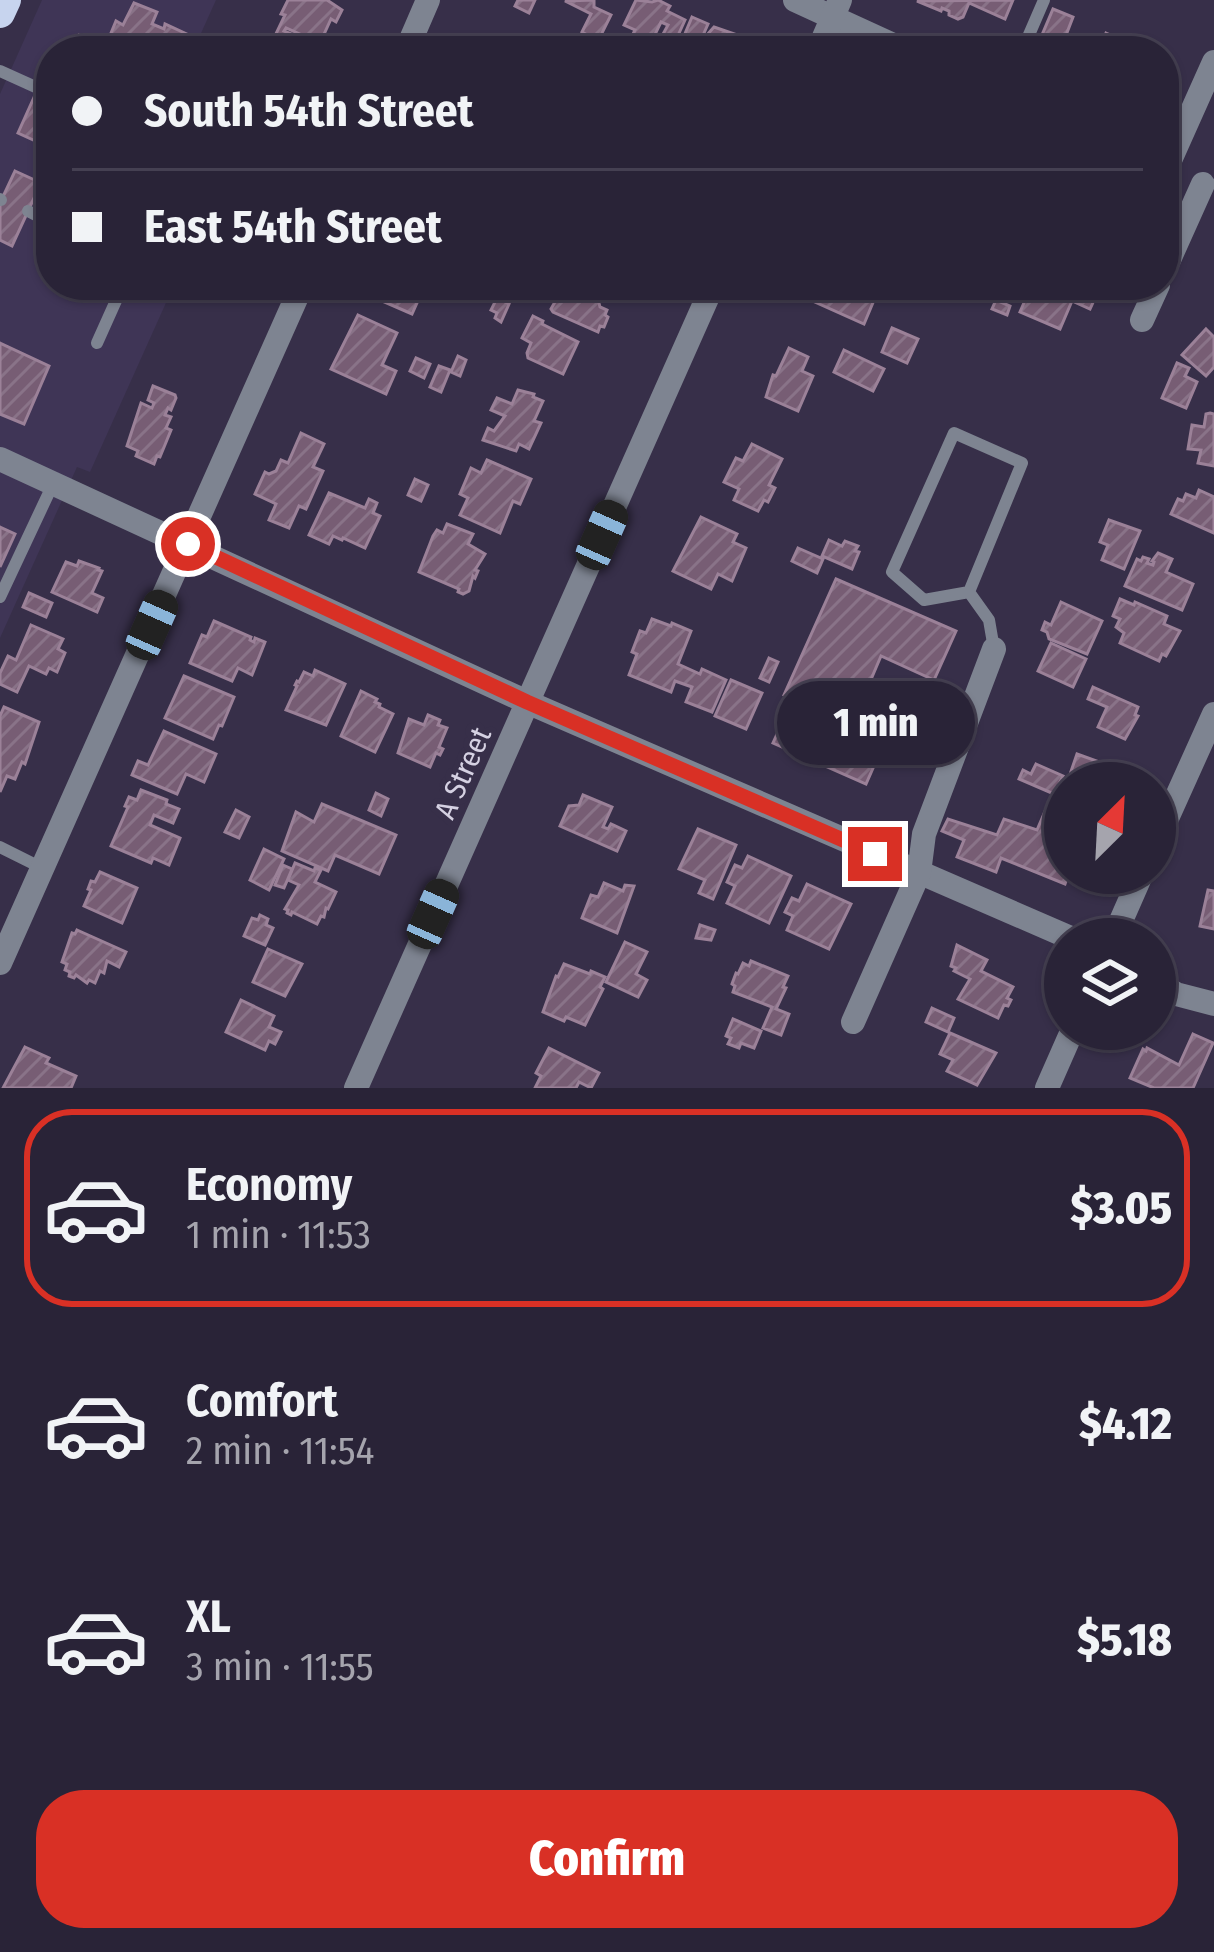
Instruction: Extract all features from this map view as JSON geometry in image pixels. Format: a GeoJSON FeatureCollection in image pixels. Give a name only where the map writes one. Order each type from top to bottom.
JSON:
{"type":"FeatureCollection","features":[{"type":"Feature","properties":{"kind":"main road"},"geometry":{"type":"LineString","coordinates":[[0,13],[6,0]]}},
{"type":"Feature","properties":{"kind":"street"},"geometry":{"type":"LineString","coordinates":[[412,36],[428,0]]}},
{"type":"Feature","properties":{"kind":"street"},"geometry":{"type":"LineString","coordinates":[[795,0],[836,9],[881,36]]}},
{"type":"Feature","properties":{"kind":"street"},"geometry":{"type":"LineString","coordinates":[[1179,138],[1214,62]]}},
{"type":"Feature","properties":{"kind":"street"},"geometry":{"type":"LineString","coordinates":[[1179,172],[1208,187],[1179,242]]}},
{"type":"Feature","properties":{"kind":"street"},"geometry":{"type":"LineString","coordinates":[[0,962],[295,300]]}},
{"type":"Feature","properties":{"kind":"street","name":"A Street"},"geometry":{"type":"LineString","coordinates":[[356,1088],[706,300]]}},
{"type":"Feature","properties":{"kind":"street"},"geometry":{"type":"LineString","coordinates":[[1142,320],[1151,300]]}},
{"type":"Feature","properties":{"kind":"street"},"geometry":{"type":"LineString","coordinates":[[0,459],[527,702],[1044,927]]}},
{"type":"Feature","properties":{"kind":"street"},"geometry":{"type":"LineString","coordinates":[[853,1022],[919,873],[924,834],[994,650]]}},
{"type":"Feature","properties":{"kind":"street"},"geometry":{"type":"LineString","coordinates":[[1176,798],[1214,714]]}},
{"type":"Feature","properties":{"kind":"street"},"geometry":{"type":"LineString","coordinates":[[1176,994],[1214,1004]]}},
{"type":"Feature","properties":{"kind":"street"},"geometry":{"type":"LineString","coordinates":[[1047,1088],[1064,1050]]}},
{"type":"Feature","properties":{"kind":"lane"},"geometry":{"type":"LineString","coordinates":[[1028,36],[1044,0]]}},
{"type":"Feature","properties":{"kind":"lane"},"geometry":{"type":"LineString","coordinates":[[0,71],[36,87]]}},
{"type":"Feature","properties":{"kind":"lane"},"geometry":{"type":"LineString","coordinates":[[28,211],[36,215]]}},
{"type":"Feature","properties":{"kind":"lane"},"geometry":{"type":"LineString","coordinates":[[97,344],[116,300]]}},
{"type":"Feature","properties":{"kind":"lane"},"geometry":{"type":"LineString","coordinates":[[954,433],[1022,463],[969,592],[924,600],[892,572],[954,433]]}},
{"type":"Feature","properties":{"kind":"lane"},"geometry":{"type":"LineString","coordinates":[[0,597],[53,483]]}},
{"type":"Feature","properties":{"kind":"lane"},"geometry":{"type":"LineString","coordinates":[[969,592],[989,620],[994,650]]}},
{"type":"Feature","properties":{"kind":"lane"},"geometry":{"type":"LineString","coordinates":[[0,847],[44,869]]}},
{"type":"Feature","properties":{"kind":"shaded area"},"geometry":{"type":"Polygon","coordinates":[[[42,0],[216,0],[200,36],[36,36],[36,300],[167,300],[90,472],[77,467],[0,638],[0,94],[42,0]]]}},
{"type":"Feature","properties":{"kind":"building"},"geometry":{"type":"Polygon","coordinates":[[[288,0],[327,0],[342,10],[336,22],[331,19],[323,36],[304,36],[286,28],[296,36],[275,36],[285,15],[281,14],[288,0]]]}},
{"type":"Feature","properties":{"kind":"building"},"geometry":{"type":"Polygon","coordinates":[[[518,0],[535,0],[529,13],[515,6],[518,0]]]}},
{"type":"Feature","properties":{"kind":"building"},"geometry":{"type":"Polygon","coordinates":[[[594,0],[594,7],[611,15],[600,36],[582,32],[591,14],[565,1],[594,0]]]}},
{"type":"Feature","properties":{"kind":"building"},"geometry":{"type":"Polygon","coordinates":[[[636,0],[658,0],[685,20],[678,36],[662,36],[668,25],[661,22],[654,36],[632,36],[635,30],[624,25],[636,0]]]}},
{"type":"Feature","properties":{"kind":"building"},"geometry":{"type":"Polygon","coordinates":[[[1013,0],[1005,19],[969,3],[958,19],[949,11],[917,1],[1013,0]]]}},
{"type":"Feature","properties":{"kind":"building"},"geometry":{"type":"Polygon","coordinates":[[[134,3],[157,12],[152,24],[164,29],[165,24],[191,36],[110,36],[116,21],[123,25],[134,3]]]}},
{"type":"Feature","properties":{"kind":"building"},"geometry":{"type":"Polygon","coordinates":[[[1053,9],[1073,17],[1066,36],[1042,35],[1053,9]]]}},
{"type":"Feature","properties":{"kind":"building"},"geometry":{"type":"Polygon","coordinates":[[[692,17],[708,24],[703,36],[684,36],[692,17]]]}},
{"type":"Feature","properties":{"kind":"building"},"geometry":{"type":"Polygon","coordinates":[[[714,27],[740,36],[706,36],[714,27]]]}},
{"type":"Feature","properties":{"kind":"building"},"geometry":{"type":"Polygon","coordinates":[[[36,93],[36,141],[18,133],[36,93]]]}},
{"type":"Feature","properties":{"kind":"building"},"geometry":{"type":"Polygon","coordinates":[[[15,171],[36,181],[36,194],[12,246],[0,240],[0,203],[15,171]]]}},
{"type":"Feature","properties":{"kind":"building"},"geometry":{"type":"Polygon","coordinates":[[[380,300],[418,300],[412,314],[380,300]]]}},
{"type":"Feature","properties":{"kind":"building"},"geometry":{"type":"Polygon","coordinates":[[[496,300],[509,304],[501,322],[491,310],[496,300]]]}},
{"type":"Feature","properties":{"kind":"building"},"geometry":{"type":"Polygon","coordinates":[[[556,300],[600,300],[608,317],[598,332],[551,309],[556,300]]]}},
{"type":"Feature","properties":{"kind":"building"},"geometry":{"type":"Polygon","coordinates":[[[810,300],[874,300],[864,324],[810,300]]]}},
{"type":"Feature","properties":{"kind":"building"},"geometry":{"type":"Polygon","coordinates":[[[996,300],[1010,306],[1007,315],[992,309],[996,300]]]}},
{"type":"Feature","properties":{"kind":"building"},"geometry":{"type":"Polygon","coordinates":[[[1025,300],[1094,300],[1090,309],[1072,301],[1060,329],[1020,312],[1025,300]]]}},
{"type":"Feature","properties":{"kind":"building"},"geometry":{"type":"Polygon","coordinates":[[[358,315],[397,333],[382,365],[396,371],[386,394],[331,369],[358,315]]]}},
{"type":"Feature","properties":{"kind":"building"},"geometry":{"type":"Polygon","coordinates":[[[533,316],[578,342],[563,374],[528,358],[531,343],[522,338],[533,316]]]}},
{"type":"Feature","properties":{"kind":"building"},"geometry":{"type":"Polygon","coordinates":[[[892,328],[918,339],[907,363],[882,352],[892,328]]]}},
{"type":"Feature","properties":{"kind":"building"},"geometry":{"type":"Polygon","coordinates":[[[1206,329],[1214,337],[1214,367],[1206,376],[1182,355],[1206,329]]]}},
{"type":"Feature","properties":{"kind":"building"},"geometry":{"type":"Polygon","coordinates":[[[0,343],[49,366],[24,424],[0,414],[0,343]]]}},
{"type":"Feature","properties":{"kind":"building"},"geometry":{"type":"Polygon","coordinates":[[[789,348],[808,357],[802,371],[813,376],[798,411],[766,397],[789,348]]]}},
{"type":"Feature","properties":{"kind":"building"},"geometry":{"type":"Polygon","coordinates":[[[844,350],[884,369],[873,391],[834,372],[844,350]]]}},
{"type":"Feature","properties":{"kind":"building"},"geometry":{"type":"Polygon","coordinates":[[[458,356],[466,360],[460,376],[451,372],[458,356]]]}},
{"type":"Feature","properties":{"kind":"building"},"geometry":{"type":"Polygon","coordinates":[[[416,358],[430,364],[424,378],[410,371],[416,358]]]}},
{"type":"Feature","properties":{"kind":"building"},"geometry":{"type":"Polygon","coordinates":[[[1177,363],[1189,368],[1185,376],[1197,382],[1186,408],[1162,398],[1177,363]]]}},
{"type":"Feature","properties":{"kind":"building"},"geometry":{"type":"Polygon","coordinates":[[[439,366],[450,370],[441,392],[430,387],[439,366]]]}},
{"type":"Feature","properties":{"kind":"building"},"geometry":{"type":"Polygon","coordinates":[[[153,386],[176,398],[165,415],[171,417],[166,428],[171,430],[154,464],[127,446],[141,403],[152,408],[154,403],[148,400],[153,386]]]}},
{"type":"Feature","properties":{"kind":"building"},"geometry":{"type":"Polygon","coordinates":[[[518,390],[543,401],[534,421],[541,423],[529,449],[519,444],[516,451],[483,440],[488,428],[494,431],[505,416],[491,410],[497,398],[512,404],[518,390]]]}},
{"type":"Feature","properties":{"kind":"building"},"geometry":{"type":"Polygon","coordinates":[[[1210,413],[1214,414],[1214,466],[1198,463],[1201,450],[1188,449],[1192,425],[1204,427],[1210,413]]]}},
{"type":"Feature","properties":{"kind":"building"},"geometry":{"type":"Polygon","coordinates":[[[301,433],[324,444],[313,467],[323,471],[306,509],[299,506],[289,528],[269,520],[276,504],[255,494],[265,472],[276,471],[281,460],[288,463],[301,433]]]}},
{"type":"Feature","properties":{"kind":"building"},"geometry":{"type":"Polygon","coordinates":[[[752,444],[782,459],[769,485],[775,488],[758,511],[734,500],[739,489],[724,482],[736,458],[743,461],[752,444]]]}},
{"type":"Feature","properties":{"kind":"building"},"geometry":{"type":"Polygon","coordinates":[[[487,460],[531,479],[520,504],[513,501],[500,533],[460,515],[468,498],[460,494],[471,468],[481,473],[487,460]]]}},
{"type":"Feature","properties":{"kind":"building"},"geometry":{"type":"Polygon","coordinates":[[[415,479],[428,485],[421,501],[408,495],[415,479]]]}},
{"type":"Feature","properties":{"kind":"building"},"geometry":{"type":"Polygon","coordinates":[[[1199,490],[1214,497],[1214,533],[1171,514],[1178,499],[1183,501],[1186,494],[1196,498],[1199,490]]]}},
{"type":"Feature","properties":{"kind":"building"},"geometry":{"type":"Polygon","coordinates":[[[329,493],[365,508],[369,499],[377,503],[373,513],[380,516],[365,548],[343,538],[333,536],[329,544],[309,535],[329,493]]]}},
{"type":"Feature","properties":{"kind":"building"},"geometry":{"type":"Polygon","coordinates":[[[701,517],[737,534],[733,542],[746,548],[732,581],[718,574],[711,589],[673,571],[701,517]]]}},
{"type":"Feature","properties":{"kind":"building"},"geometry":{"type":"Polygon","coordinates":[[[1109,520],[1140,531],[1124,569],[1102,560],[1108,545],[1100,542],[1109,520]]]}},
{"type":"Feature","properties":{"kind":"building"},"geometry":{"type":"Polygon","coordinates":[[[447,524],[473,534],[468,544],[485,554],[469,591],[463,594],[419,572],[433,536],[437,530],[443,533],[447,524]]]}},
{"type":"Feature","properties":{"kind":"building"},"geometry":{"type":"Polygon","coordinates":[[[0,527],[15,534],[0,567],[0,527]]]}},
{"type":"Feature","properties":{"kind":"building"},"geometry":{"type":"Polygon","coordinates":[[[829,540],[858,546],[852,569],[822,556],[829,540]]]}},
{"type":"Feature","properties":{"kind":"building"},"geometry":{"type":"Polygon","coordinates":[[[798,548],[823,559],[817,573],[792,561],[798,548]]]}},
{"type":"Feature","properties":{"kind":"building"},"geometry":{"type":"Polygon","coordinates":[[[1158,553],[1172,559],[1166,572],[1193,584],[1182,610],[1125,586],[1137,559],[1149,559],[1147,563],[1153,565],[1158,553]]]}},
{"type":"Feature","properties":{"kind":"building"},"geometry":{"type":"Polygon","coordinates":[[[79,561],[102,571],[92,593],[103,598],[97,612],[52,592],[66,562],[77,566],[79,561]]]}},
{"type":"Feature","properties":{"kind":"building"},"geometry":{"type":"Polygon","coordinates":[[[836,579],[956,631],[934,680],[881,656],[858,710],[892,725],[866,784],[773,743],[793,699],[784,695],[836,579]]]}},
{"type":"Feature","properties":{"kind":"building"},"geometry":{"type":"Polygon","coordinates":[[[29,593],[52,603],[46,617],[23,607],[29,593]]]}},
{"type":"Feature","properties":{"kind":"building"},"geometry":{"type":"Polygon","coordinates":[[[1120,599],[1167,616],[1164,624],[1180,631],[1159,661],[1120,643],[1124,633],[1116,627],[1120,619],[1113,616],[1120,599]]]}},
{"type":"Feature","properties":{"kind":"building"},"geometry":{"type":"Polygon","coordinates":[[[1061,602],[1102,621],[1087,654],[1049,639],[1042,630],[1045,622],[1051,625],[1061,602]]]}},
{"type":"Feature","properties":{"kind":"building"},"geometry":{"type":"Polygon","coordinates":[[[652,619],[691,631],[678,664],[726,680],[712,712],[686,702],[692,687],[675,681],[671,692],[629,675],[640,631],[646,633],[652,619]]]}},
{"type":"Feature","properties":{"kind":"building"},"geometry":{"type":"Polygon","coordinates":[[[214,621],[254,642],[255,638],[265,642],[252,675],[238,668],[232,681],[190,663],[214,621]]]}},
{"type":"Feature","properties":{"kind":"building"},"geometry":{"type":"Polygon","coordinates":[[[31,625],[63,639],[58,649],[65,653],[57,672],[49,668],[46,674],[29,666],[17,692],[0,684],[0,673],[8,656],[16,660],[31,625]]]}},
{"type":"Feature","properties":{"kind":"building"},"geometry":{"type":"Polygon","coordinates":[[[1051,643],[1086,659],[1073,687],[1038,671],[1051,643]]]}},
{"type":"Feature","properties":{"kind":"building"},"geometry":{"type":"Polygon","coordinates":[[[769,658],[778,662],[769,682],[760,678],[769,658]]]}},
{"type":"Feature","properties":{"kind":"building"},"geometry":{"type":"Polygon","coordinates":[[[315,670],[345,684],[326,725],[286,710],[297,681],[304,672],[313,676],[315,670]]]}},
{"type":"Feature","properties":{"kind":"building"},"geometry":{"type":"Polygon","coordinates":[[[184,676],[234,697],[213,739],[165,718],[184,676]]]}},
{"type":"Feature","properties":{"kind":"building"},"geometry":{"type":"Polygon","coordinates":[[[731,680],[762,693],[746,729],[715,716],[731,680]]]}},
{"type":"Feature","properties":{"kind":"building"},"geometry":{"type":"Polygon","coordinates":[[[1093,687],[1138,707],[1125,739],[1098,727],[1107,707],[1088,699],[1093,687]]]}},
{"type":"Feature","properties":{"kind":"building"},"geometry":{"type":"Polygon","coordinates":[[[361,691],[393,714],[375,752],[341,736],[361,691]]]}},
{"type":"Feature","properties":{"kind":"building"},"geometry":{"type":"Polygon","coordinates":[[[4,707],[39,722],[25,764],[22,762],[15,779],[7,776],[0,792],[0,716],[4,707]]]}},
{"type":"Feature","properties":{"kind":"building"},"geometry":{"type":"Polygon","coordinates":[[[428,715],[447,728],[439,747],[443,749],[430,767],[398,753],[409,719],[424,725],[428,715]]]}},
{"type":"Feature","properties":{"kind":"building"},"geometry":{"type":"Polygon","coordinates":[[[164,731],[216,754],[204,782],[186,774],[177,794],[132,775],[138,761],[148,765],[164,731]]]}},
{"type":"Feature","properties":{"kind":"building"},"geometry":{"type":"Polygon","coordinates":[[[1077,754],[1099,762],[1074,762],[1077,754]]]}},
{"type":"Feature","properties":{"kind":"building"},"geometry":{"type":"Polygon","coordinates":[[[1036,764],[1044,768],[1044,790],[1019,779],[1023,770],[1031,774],[1036,764]]]}},
{"type":"Feature","properties":{"kind":"building"},"geometry":{"type":"Polygon","coordinates":[[[141,790],[179,809],[173,823],[154,815],[150,825],[180,838],[169,865],[153,858],[151,863],[111,846],[129,797],[137,800],[141,790]]]}},
{"type":"Feature","properties":{"kind":"building"},"geometry":{"type":"Polygon","coordinates":[[[376,793],[388,799],[381,816],[369,810],[376,793]]]}},
{"type":"Feature","properties":{"kind":"building"},"geometry":{"type":"Polygon","coordinates":[[[583,795],[612,807],[603,827],[608,829],[611,824],[626,831],[617,851],[560,826],[569,806],[579,805],[583,795]]]}},
{"type":"Feature","properties":{"kind":"building"},"geometry":{"type":"Polygon","coordinates":[[[322,804],[396,835],[379,874],[335,855],[328,871],[282,851],[296,812],[314,822],[322,804]]]}},
{"type":"Feature","properties":{"kind":"building"},"geometry":{"type":"Polygon","coordinates":[[[236,810],[249,817],[239,838],[225,832],[236,810]]]}},
{"type":"Feature","properties":{"kind":"building"},"geometry":{"type":"Polygon","coordinates":[[[1044,814],[1044,875],[1001,858],[996,872],[957,857],[964,840],[942,831],[948,819],[997,835],[1004,819],[1037,830],[1044,814]]]}},
{"type":"Feature","properties":{"kind":"building"},"geometry":{"type":"Polygon","coordinates":[[[698,829],[736,845],[713,899],[699,893],[705,880],[679,869],[698,829]]]}},
{"type":"Feature","properties":{"kind":"building"},"geometry":{"type":"Polygon","coordinates":[[[264,849],[284,859],[269,890],[250,880],[264,849]]]}},
{"type":"Feature","properties":{"kind":"building"},"geometry":{"type":"Polygon","coordinates":[[[748,856],[791,876],[769,923],[727,903],[735,886],[727,882],[735,865],[742,868],[748,856]]]}},
{"type":"Feature","properties":{"kind":"building"},"geometry":{"type":"Polygon","coordinates":[[[295,863],[321,870],[315,882],[336,892],[317,924],[285,909],[299,885],[288,880],[295,863]]]}},
{"type":"Feature","properties":{"kind":"building"},"geometry":{"type":"Polygon","coordinates":[[[283,865],[292,869],[284,888],[275,885],[283,865]]]}},
{"type":"Feature","properties":{"kind":"building"},"geometry":{"type":"Polygon","coordinates":[[[100,872],[137,888],[122,923],[84,906],[91,881],[100,872]]]}},
{"type":"Feature","properties":{"kind":"building"},"geometry":{"type":"Polygon","coordinates":[[[604,883],[623,891],[625,885],[634,886],[617,933],[582,918],[591,895],[598,897],[604,883]]]}},
{"type":"Feature","properties":{"kind":"building"},"geometry":{"type":"Polygon","coordinates":[[[807,884],[851,904],[829,949],[787,930],[793,916],[785,912],[792,898],[799,901],[807,884]]]}},
{"type":"Feature","properties":{"kind":"building"},"geometry":{"type":"Polygon","coordinates":[[[1208,890],[1214,891],[1214,929],[1200,926],[1208,890]]]}},
{"type":"Feature","properties":{"kind":"building"},"geometry":{"type":"Polygon","coordinates":[[[260,915],[273,928],[265,945],[244,936],[252,918],[258,920],[260,915]]]}},
{"type":"Feature","properties":{"kind":"building"},"geometry":{"type":"Polygon","coordinates":[[[700,925],[715,930],[711,940],[696,938],[700,925]]]}},
{"type":"Feature","properties":{"kind":"building"},"geometry":{"type":"Polygon","coordinates":[[[77,930],[126,952],[119,967],[107,961],[95,983],[69,976],[62,962],[77,930]]]}},
{"type":"Feature","properties":{"kind":"building"},"geometry":{"type":"Polygon","coordinates":[[[625,942],[647,952],[636,974],[647,980],[638,997],[606,982],[625,942]]]}},
{"type":"Feature","properties":{"kind":"building"},"geometry":{"type":"Polygon","coordinates":[[[957,945],[987,960],[981,971],[1013,987],[1007,998],[1011,1000],[998,1018],[958,999],[970,979],[951,966],[957,945]]]}},
{"type":"Feature","properties":{"kind":"building"},"geometry":{"type":"Polygon","coordinates":[[[268,949],[302,964],[285,996],[253,982],[268,949]]]}},
{"type":"Feature","properties":{"kind":"building"},"geometry":{"type":"Polygon","coordinates":[[[751,961],[788,976],[776,1009],[789,1014],[781,1035],[763,1028],[772,1007],[733,992],[736,973],[751,961]]]}},
{"type":"Feature","properties":{"kind":"building"},"geometry":{"type":"Polygon","coordinates":[[[564,964],[605,977],[585,1025],[543,1012],[564,964]]]}},
{"type":"Feature","properties":{"kind":"building"},"geometry":{"type":"Polygon","coordinates":[[[241,1000],[274,1016],[269,1027],[281,1032],[275,1044],[269,1041],[265,1050],[226,1032],[241,1000]]]}},
{"type":"Feature","properties":{"kind":"building"},"geometry":{"type":"Polygon","coordinates":[[[932,1008],[954,1018],[948,1032],[926,1022],[932,1008]]]}},
{"type":"Feature","properties":{"kind":"building"},"geometry":{"type":"Polygon","coordinates":[[[733,1019],[761,1031],[754,1048],[728,1044],[733,1019]]]}},
{"type":"Feature","properties":{"kind":"building"},"geometry":{"type":"Polygon","coordinates":[[[950,1033],[996,1053],[977,1085],[947,1071],[953,1060],[940,1054],[950,1033]]]}},
{"type":"Feature","properties":{"kind":"building"},"geometry":{"type":"Polygon","coordinates":[[[1193,1034],[1213,1043],[1193,1088],[1154,1088],[1130,1078],[1143,1050],[1179,1065],[1193,1034]]]}},
{"type":"Feature","properties":{"kind":"building"},"geometry":{"type":"Polygon","coordinates":[[[25,1047],[76,1076],[71,1088],[3,1088],[25,1047]]]}},
{"type":"Feature","properties":{"kind":"building"},"geometry":{"type":"Polygon","coordinates":[[[549,1048],[599,1073],[591,1088],[579,1082],[576,1088],[535,1088],[541,1076],[536,1073],[549,1048]]]}},
{"type":"Feature","properties":{"kind":"route"},"geometry":{"type":"LineString","coordinates":[[188,544],[527,702],[875,854]]}}]}
